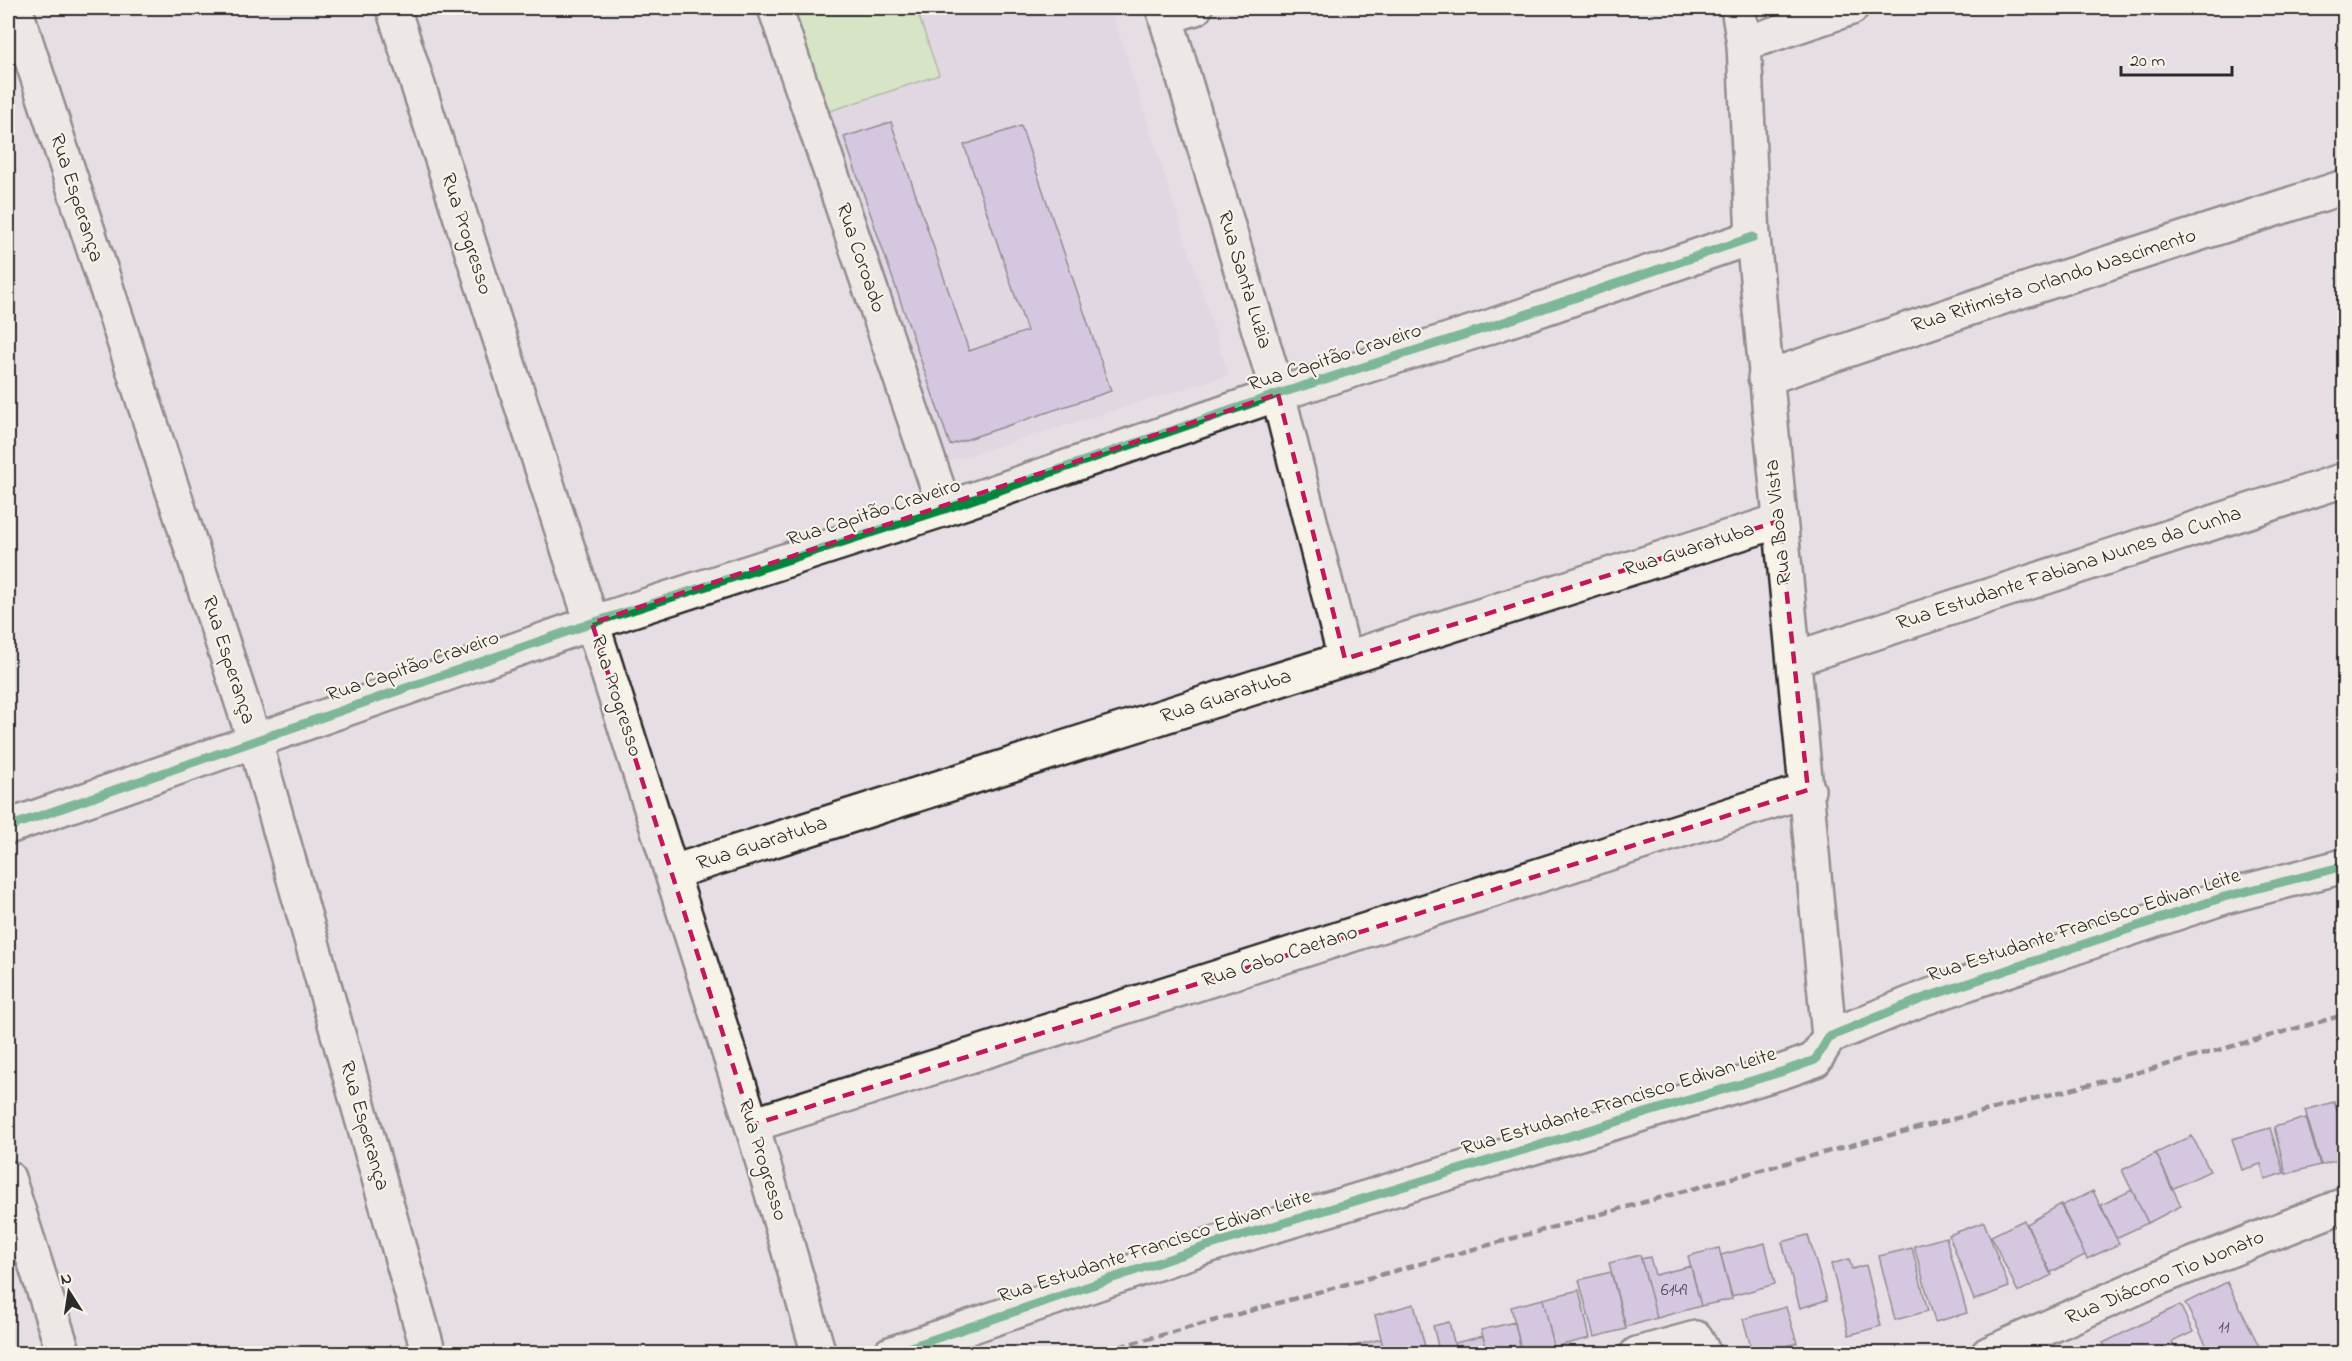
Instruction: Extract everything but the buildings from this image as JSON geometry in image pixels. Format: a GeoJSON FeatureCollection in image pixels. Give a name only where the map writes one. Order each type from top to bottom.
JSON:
{"type":"FeatureCollection","features":[{"type":"Feature","properties":{"kind":"street","name":"Rua Esperança"},"geometry":{"type":"LineString","coordinates":[[15,8],[255,742],[429,1353]]}},
{"type":"Feature","properties":{"kind":"street","name":"Rua Progresso"},"geometry":{"type":"LineString","coordinates":[[393,8],[672,872],[752,1125],[819,1353]]}},
{"type":"Feature","properties":{"kind":"street","name":"Rua Coroado"},"geometry":{"type":"LineString","coordinates":[[775,8],[945,509]]}},
{"type":"Feature","properties":{"kind":"street","name":"Rua Boa Vista"},"geometry":{"type":"LineString","coordinates":[[1738,8],[1744,44],[1753,237],[1765,378],[1808,790],[1829,1037]]}},
{"type":"Feature","properties":{"kind":"street"},"geometry":{"type":"LineString","coordinates":[[1744,44],[1851,8]]}},
{"type":"Feature","properties":{"kind":"street","name":"Rua Santa Luzia"},"geometry":{"type":"LineString","coordinates":[[1175,11],[1278,394],[1345,659]]}},
{"type":"Feature","properties":{"kind":"street","name":"Rua Ritimista Orlando Nascimento"},"geometry":{"type":"LineString","coordinates":[[1765,378],[2015,293],[2344,187]]}},
{"type":"Feature","properties":{"kind":"street","name":"Rua Capitão Craveiro"},"geometry":{"type":"LineString","coordinates":[[8,827],[592,623],[945,509],[1278,394],[1486,328],[1753,237]]}},
{"type":"Feature","properties":{"kind":"street","name":"Rua Estudante Fabiana Nunes da Cunha"},"geometry":{"type":"LineString","coordinates":[[1794,658],[2344,480]]}},
{"type":"Feature","properties":{"kind":"street","name":"Rua Guaratuba"},"geometry":{"type":"LineString","coordinates":[[672,872],[1779,521]]}},
{"type":"Feature","properties":{"kind":"street","name":"Rua Cabo Caetano"},"geometry":{"type":"LineString","coordinates":[[752,1125],[1808,790]]}},
{"type":"Feature","properties":{"kind":"street","name":"Rua Estudante Francisco Edivan Leite"},"geometry":{"type":"LineString","coordinates":[[890,1353],[1204,1247],[1784,1071],[1815,1060],[1829,1037],[1924,998],[2224,897],[2344,866]]}},
{"type":"Feature","properties":{"kind":"street"},"geometry":{"type":"LineString","coordinates":[[8,1178],[64,1353]]}},
{"type":"Feature","properties":{"kind":"street","name":"Rua Diácono Tio Nonato"},"geometry":{"type":"LineString","coordinates":[[1988,1353],[2156,1279],[2344,1205]]}},
{"type":"Feature","properties":{"kind":"street"},"geometry":{"type":"LineString","coordinates":[[1637,1353],[1700,1346]]}},
{"type":"Feature","properties":{"kind":"highlighted area"},"geometry":{"type":"Polygon","coordinates":[[[1278,394],[1345,659],[1779,521],[1808,790],[752,1125],[592,623],[1278,394]]]}},
{"type":"Feature","properties":{"kind":"shaded area"},"geometry":{"type":"Polygon","coordinates":[[[784,8],[1111,8],[1229,375],[947,462],[784,8]]]}},
{"type":"Feature","properties":{"kind":"green space"},"geometry":{"type":"Polygon","coordinates":[[[792,8],[916,8],[939,75],[827,112],[792,8]]]}},
{"type":"Feature","properties":{"kind":"railway"},"geometry":{"type":"LineString","coordinates":[[1093,1354],[1859,1143],[2151,1069],[2344,1015]]}},
{"type":"Feature","properties":{"kind":"cycle path"},"geometry":{"type":"LineString","coordinates":[[8,827],[592,623],[945,509],[1278,394],[1486,328],[1753,237]]}},
{"type":"Feature","properties":{"kind":"cycle path"},"geometry":{"type":"LineString","coordinates":[[890,1354],[1204,1247],[1784,1071],[1815,1060],[1829,1037],[1924,998],[2224,897],[2344,866]]}}]}
